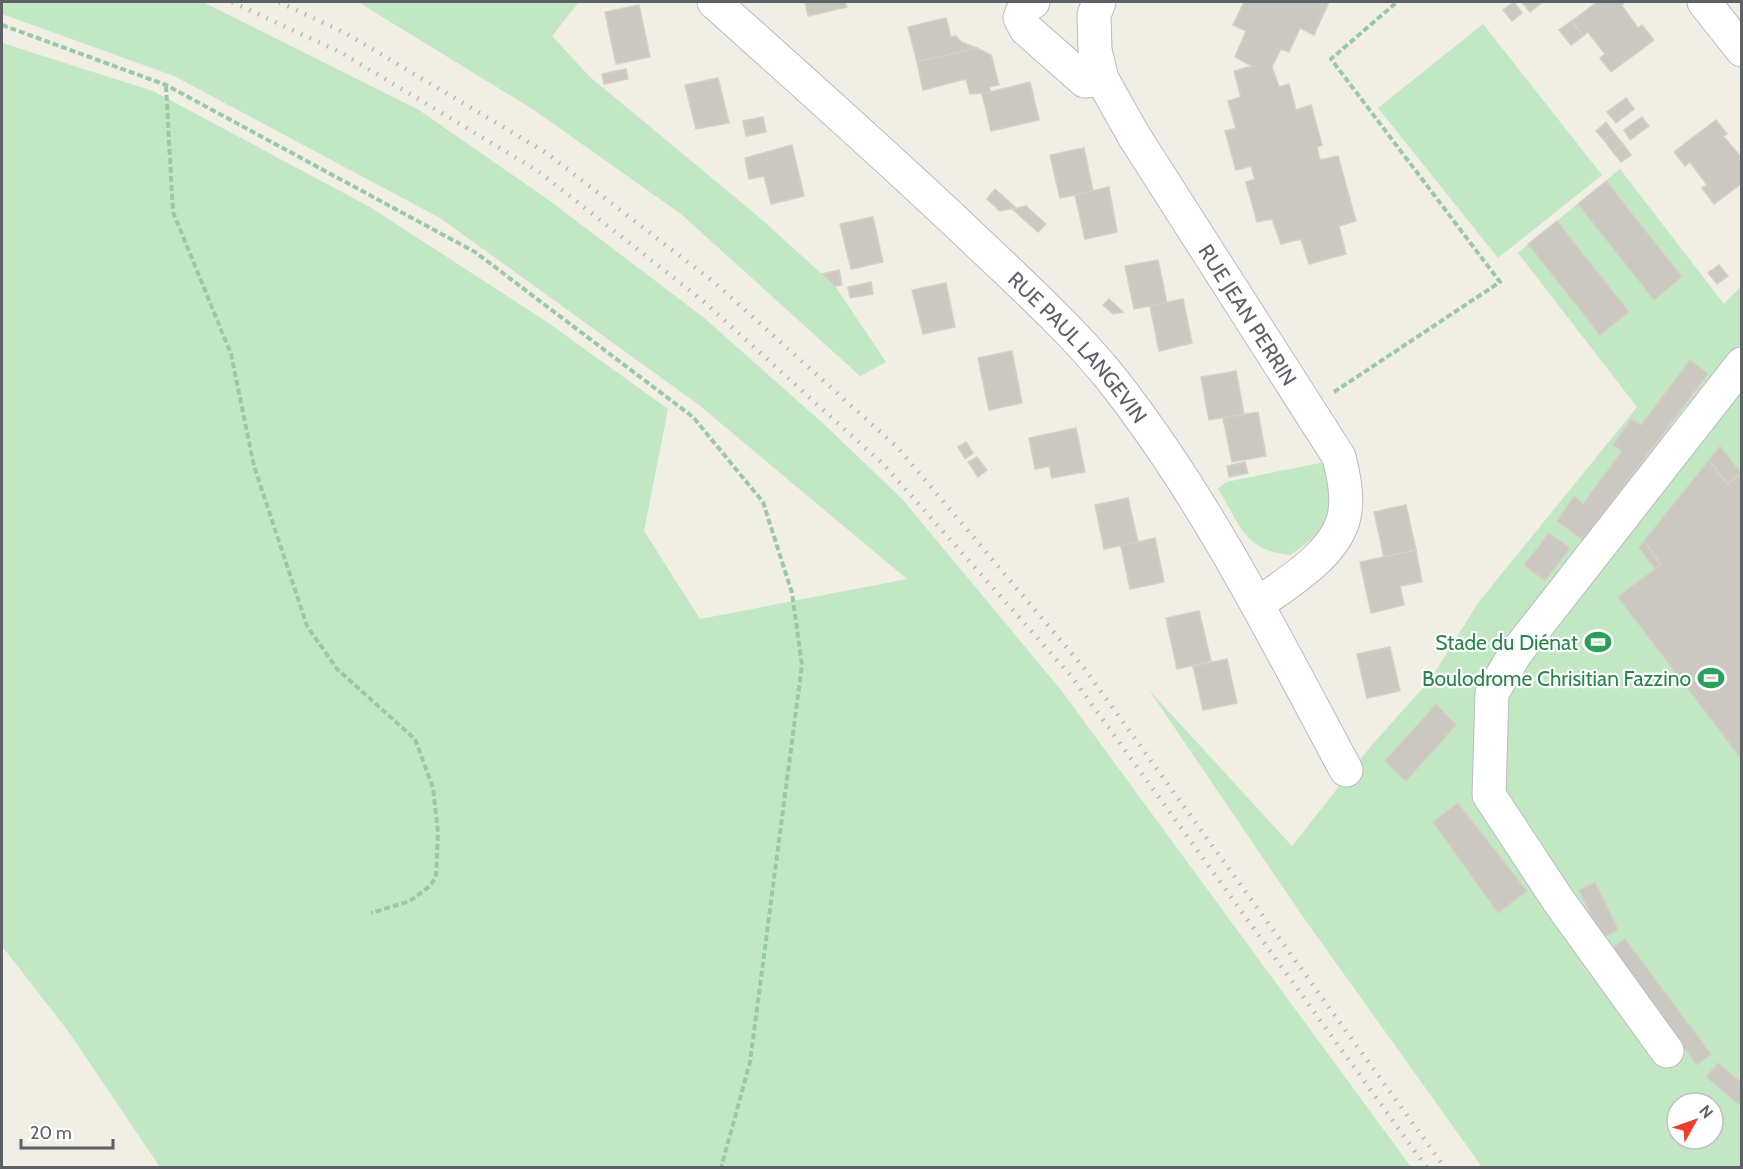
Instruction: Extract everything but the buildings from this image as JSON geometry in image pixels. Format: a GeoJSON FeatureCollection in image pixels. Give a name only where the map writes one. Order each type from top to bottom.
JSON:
{"type":"FeatureCollection","features":[{"type":"Feature","properties":{"kind":"street","name":"RUE PAUL LANGEVIN"},"geometry":{"type":"LineString","coordinates":[[714,2],[978,242],[1109,376],[1196,499],[1257,605],[1346,770]]}},
{"type":"Feature","properties":{"kind":"street"},"geometry":{"type":"LineString","coordinates":[[1032,2],[1024,8],[1020,18],[1026,29],[1085,81],[1102,79]]}},
{"type":"Feature","properties":{"kind":"street","name":"RUE JEAN PERRIN"},"geometry":{"type":"LineString","coordinates":[[1099,2],[1094,15],[1095,50],[1102,79],[1134,136],[1339,457],[1346,488],[1342,521],[1328,547],[1257,605]]}},
{"type":"Feature","properties":{"kind":"street"},"geometry":{"type":"LineString","coordinates":[[1704,2],[1742,50]]}},
{"type":"Feature","properties":{"kind":"street"},"geometry":{"type":"LineString","coordinates":[[1667,1051],[1558,900],[1489,795],[1492,693],[1515,654],[1742,364]]}},
{"type":"Feature","properties":{"kind":"path"},"geometry":{"type":"LineString","coordinates":[[1309,409],[1500,282],[1331,59],[1397,2]]}},
{"type":"Feature","properties":{"kind":"path"},"geometry":{"type":"LineString","coordinates":[[2,25],[166,85],[475,252],[693,417],[763,502],[792,593],[802,665],[750,1062],[721,1167]]}},
{"type":"Feature","properties":{"kind":"path"},"geometry":{"type":"LineString","coordinates":[[166,85],[173,212],[231,354],[254,466],[307,626],[337,669],[415,739],[433,788],[438,832],[436,877],[430,886],[410,901],[371,913]]}},
{"type":"Feature","properties":{"kind":"green space"},"geometry":{"type":"Polygon","coordinates":[[[2,2],[203,2],[419,110],[550,201],[703,317],[826,426],[903,500],[1061,690],[1411,1167],[160,1167],[68,1031],[2,946],[2,43],[153,91],[370,207],[547,322],[668,409],[644,531],[700,619],[907,579],[699,405],[440,218],[174,76],[2,14],[2,2]]]}},
{"type":"Feature","properties":{"kind":"green space"},"geometry":{"type":"Polygon","coordinates":[[[358,2],[579,2],[552,36],[590,77],[760,218],[835,286],[886,362],[860,376],[681,214],[531,108],[358,2]]]}},
{"type":"Feature","properties":{"kind":"green space"},"geometry":{"type":"Polygon","coordinates":[[[1483,24],[1602,175],[1498,258],[1378,108],[1483,24]]]}},
{"type":"Feature","properties":{"kind":"green space","name":"Stade du Diénat"},"geometry":{"type":"Polygon","coordinates":[[[1620,169],[1724,304],[1741,286],[1741,1167],[1482,1167],[1301,914],[1149,690],[1292,846],[1371,746],[1430,680],[1478,603],[1637,407],[1518,253],[1620,169]]]}},
{"type":"Feature","properties":{"kind":"green space"},"geometry":{"type":"Polygon","coordinates":[[[1325,462],[1332,490],[1327,515],[1313,537],[1290,555],[1262,548],[1253,542],[1238,524],[1218,489],[1226,482],[1325,462]]]}},
{"type":"Feature","properties":{"kind":"railway"},"geometry":{"type":"LineString","coordinates":[[232,2],[342,53],[538,171],[702,300],[885,466],[1072,677],[1427,1168]]}},
{"type":"Feature","properties":{"kind":"railway"},"geometry":{"type":"LineString","coordinates":[[279,2],[347,34],[545,152],[715,283],[897,447],[1084,668],[1445,1168]]}},
{"type":"Feature","properties":{"kind":"place","name":"Stade du Diénat"},"geometry":{"type":"Point","coordinates":[1598,642]}},
{"type":"Feature","properties":{"kind":"place","name":"Boulodrome Chrisitian Fazzino"},"geometry":{"type":"Point","coordinates":[1711,678]}}]}
